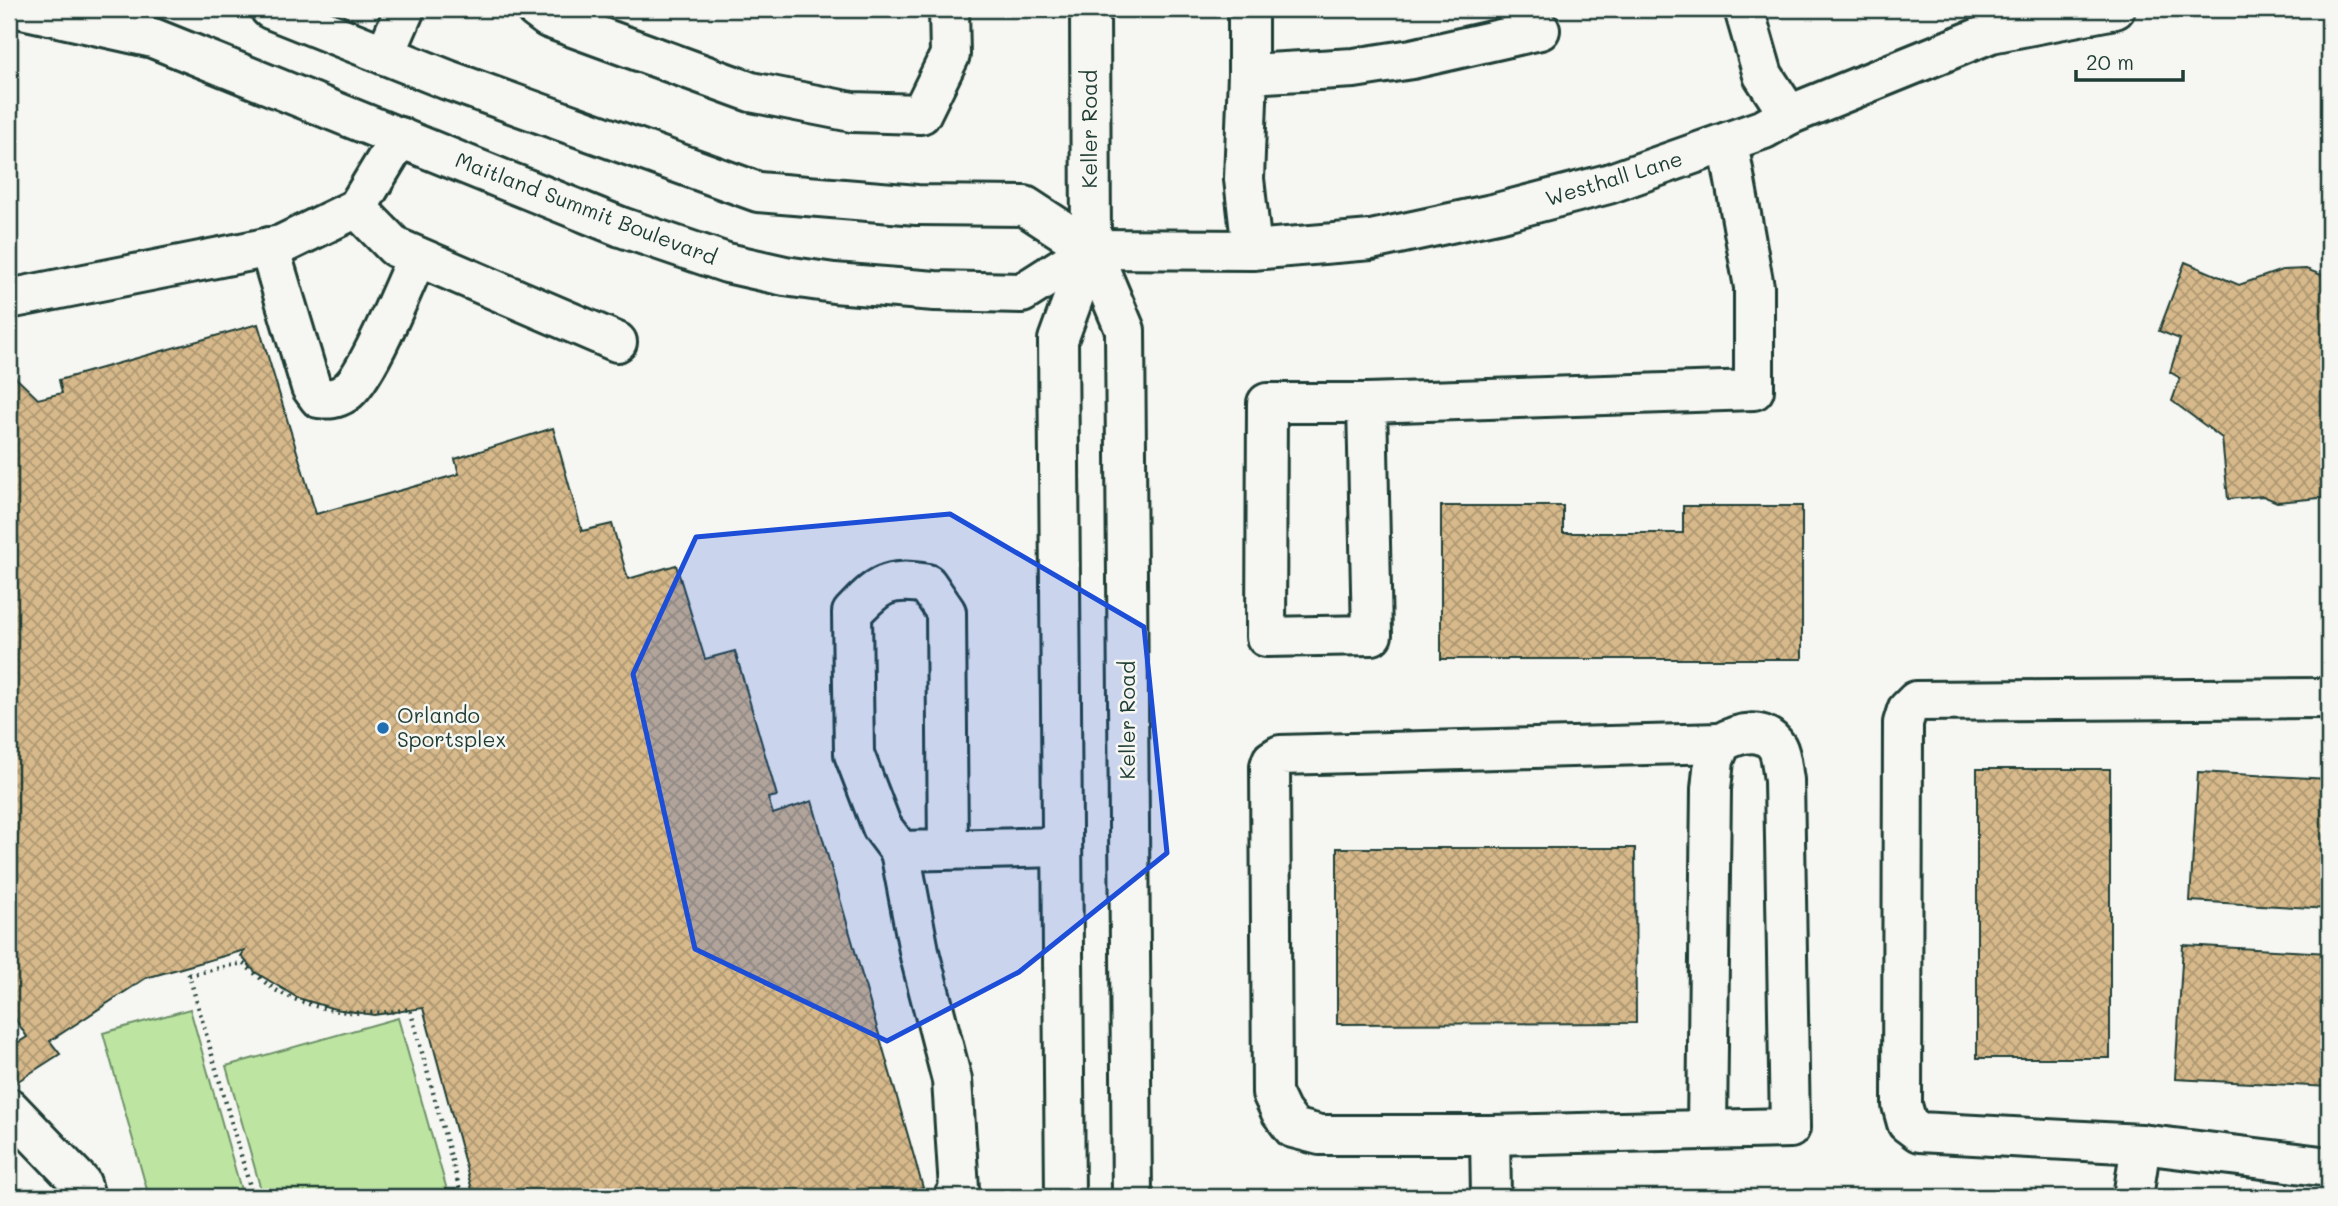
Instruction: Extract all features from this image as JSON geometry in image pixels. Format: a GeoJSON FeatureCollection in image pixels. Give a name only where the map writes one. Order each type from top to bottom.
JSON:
{"type":"FeatureCollection","features":[{"type":"Feature","properties":{"kind":"street","name":"Maitland Summit Boulevard"},"geometry":{"type":"LineString","coordinates":[[22,9],[153,38],[671,246],[727,263],[785,276],[834,283],[922,291],[1022,293],[1091,249]]}},
{"type":"Feature","properties":{"kind":"street"},"geometry":{"type":"LineString","coordinates":[[270,9],[448,80],[758,192],[917,205],[1024,206],[1091,249]]}},
{"type":"Feature","properties":{"kind":"street"},"geometry":{"type":"LineString","coordinates":[[385,55],[405,9]]}},
{"type":"Feature","properties":{"kind":"street"},"geometry":{"type":"LineString","coordinates":[[536,9],[548,18],[751,92],[852,112],[921,114],[950,55],[949,9]]}},
{"type":"Feature","properties":{"kind":"street","name":"Keller Road"},"geometry":{"type":"LineString","coordinates":[[1065,1197],[1058,340],[1091,249],[1090,9]]}},
{"type":"Feature","properties":{"kind":"street"},"geometry":{"type":"LineString","coordinates":[[1248,9],[1244,179],[1252,250]]}},
{"type":"Feature","properties":{"kind":"street"},"geometry":{"type":"LineString","coordinates":[[1744,9],[1763,75],[1789,115]]}},
{"type":"Feature","properties":{"kind":"street","name":"Westhall Lane"},"geometry":{"type":"LineString","coordinates":[[1091,249],[1252,250],[1371,240],[1497,213],[1608,184],[1764,129],[1789,115],[1991,33],[2115,9]]}},
{"type":"Feature","properties":{"kind":"street"},"geometry":{"type":"LineString","coordinates":[[1248,74],[1354,68],[1412,60],[1540,30]]}},
{"type":"Feature","properties":{"kind":"street"},"geometry":{"type":"LineString","coordinates":[[9,299],[281,245],[357,208],[400,137]]}},
{"type":"Feature","properties":{"kind":"street"},"geometry":{"type":"LineString","coordinates":[[1367,403],[1372,635],[1266,637],[1266,403],[1367,403],[1754,390],[1754,287],[1728,142]]}},
{"type":"Feature","properties":{"kind":"street"},"geometry":{"type":"LineString","coordinates":[[357,208],[395,247],[617,342]]}},
{"type":"Feature","properties":{"kind":"street"},"geometry":{"type":"LineString","coordinates":[[269,247],[311,387],[319,398],[332,400],[347,392],[361,374],[417,257]]}},
{"type":"Feature","properties":{"kind":"street","name":"Keller Road"},"geometry":{"type":"LineString","coordinates":[[1091,249],[1125,330],[1132,1197]]}},
{"type":"Feature","properties":{"kind":"street"},"geometry":{"type":"LineString","coordinates":[[948,850],[946,612],[927,584],[904,580],[873,590],[852,613],[854,754],[882,827],[900,851],[920,956],[951,1080],[959,1189],[954,1197]]}},
{"type":"Feature","properties":{"kind":"street"},"geometry":{"type":"LineString","coordinates":[[2329,698],[1916,701],[1908,710],[1903,723],[1902,1092],[1907,1123],[1919,1132],[2141,1144],[2329,1167]]}},
{"type":"Feature","properties":{"kind":"street"},"geometry":{"type":"LineString","coordinates":[[1748,733],[1760,734],[1778,748],[1784,780],[1790,1128],[1490,1135],[1320,1135],[1293,1128],[1272,1093],[1272,760],[1280,755],[1721,743],[1748,733]]}},
{"type":"Feature","properties":{"kind":"street"},"geometry":{"type":"LineString","coordinates":[[1707,1130],[1711,789],[1714,760],[1721,743]]}},
{"type":"Feature","properties":{"kind":"street"},"geometry":{"type":"LineString","coordinates":[[900,851],[1062,847]]}},
{"type":"Feature","properties":{"kind":"street"},"geometry":{"type":"LineString","coordinates":[[9,1108],[81,1183],[85,1197]]}},
{"type":"Feature","properties":{"kind":"street"},"geometry":{"type":"LineString","coordinates":[[1490,1135],[1491,1197]]}},
{"type":"Feature","properties":{"kind":"street"},"geometry":{"type":"LineString","coordinates":[[2133,1197],[2141,1144]]}},
{"type":"Feature","properties":{"kind":"path"},"geometry":{"type":"LineString","coordinates":[[253,1197],[189,975],[242,963],[280,992],[318,1006],[363,1015],[410,1009],[462,1197]]}},
{"type":"Feature","properties":{"kind":"highlighted area"},"geometry":{"type":"Polygon","coordinates":[[[950,514],[1144,627],[1167,853],[1019,972],[887,1041],[695,949],[633,674],[696,537],[950,514]]]}},
{"type":"Feature","properties":{"kind":"green space"},"geometry":{"type":"Polygon","coordinates":[[[190,1009],[243,1197],[149,1197],[103,1033],[190,1009]]]}},
{"type":"Feature","properties":{"kind":"green space"},"geometry":{"type":"Polygon","coordinates":[[[398,1018],[449,1197],[263,1197],[226,1066],[398,1018]]]}},
{"type":"Feature","properties":{"kind":"building"},"geometry":{"type":"Polygon","coordinates":[[[2185,262],[2239,285],[2282,270],[2306,269],[2324,276],[2329,273],[2329,497],[2277,502],[2263,496],[2228,499],[2222,438],[2172,401],[2180,378],[2170,372],[2180,339],[2159,331],[2185,262]]]}},
{"type":"Feature","properties":{"kind":"building","name":"Orlando Sportsplex"},"geometry":{"type":"Polygon","coordinates":[[[258,324],[316,514],[459,474],[455,459],[553,428],[582,531],[612,524],[628,579],[676,565],[705,659],[735,651],[777,796],[768,798],[773,814],[812,801],[923,1188],[888,1197],[474,1197],[423,1008],[374,1015],[335,1009],[298,998],[255,972],[241,956],[245,950],[146,978],[50,1041],[60,1054],[15,1083],[9,1074],[9,1048],[27,1037],[14,1017],[9,1018],[9,371],[38,399],[62,393],[59,380],[258,324]]]}},
{"type":"Feature","properties":{"kind":"building"},"geometry":{"type":"Polygon","coordinates":[[[1441,506],[1563,506],[1563,533],[1683,533],[1683,506],[1802,506],[1802,659],[1441,659],[1441,506]]]}},
{"type":"Feature","properties":{"kind":"building"},"geometry":{"type":"Polygon","coordinates":[[[1977,769],[2110,769],[2110,1058],[1977,1058],[1977,769]]]}},
{"type":"Feature","properties":{"kind":"building"},"geometry":{"type":"Polygon","coordinates":[[[2198,772],[2329,779],[2329,909],[2190,901],[2198,772]]]}},
{"type":"Feature","properties":{"kind":"building"},"geometry":{"type":"Polygon","coordinates":[[[1337,848],[1635,848],[1636,1023],[1337,1024],[1337,848]]]}},
{"type":"Feature","properties":{"kind":"building"},"geometry":{"type":"Polygon","coordinates":[[[2183,945],[2329,953],[2329,1087],[2175,1079],[2183,945]]]}},
{"type":"Feature","properties":{"kind":"place","name":"Orlando Sportsplex"},"geometry":{"type":"Point","coordinates":[383,728]}}]}
